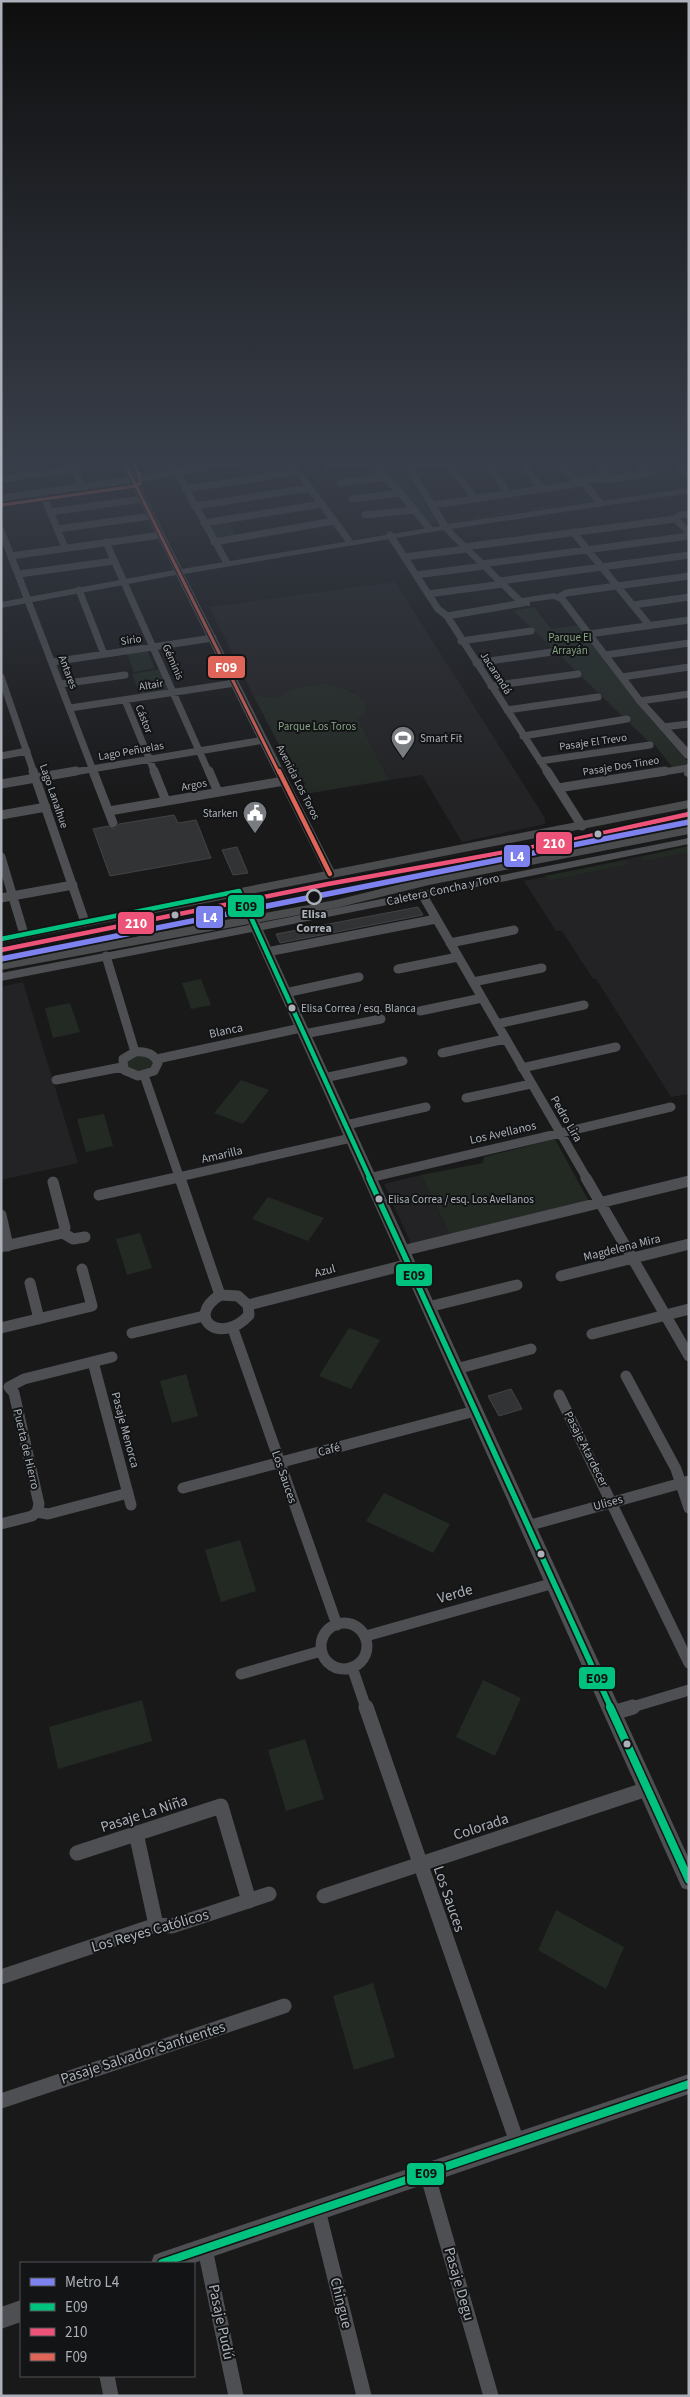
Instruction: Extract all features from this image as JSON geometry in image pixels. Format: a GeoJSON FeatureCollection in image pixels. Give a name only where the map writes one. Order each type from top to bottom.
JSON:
{"type":"FeatureCollection","features":[{"type":"Feature","properties":{"kind":"main road"},"geometry":{"type":"LineString","coordinates":[[1,939],[239,891],[449,853],[689,804]]}},
{"type":"Feature","properties":{"kind":"main road"},"geometry":{"type":"LineString","coordinates":[[652,841],[651,822],[652,817],[658,810]]}},
{"type":"Feature","properties":{"kind":"main road"},"geometry":{"type":"LineString","coordinates":[[624,817],[639,822],[652,841]]}},
{"type":"Feature","properties":{"kind":"main road"},"geometry":{"type":"LineString","coordinates":[[1,966],[124,942],[254,924],[429,881],[652,841],[689,830]]}},
{"type":"Feature","properties":{"kind":"main road"},"geometry":{"type":"LineString","coordinates":[[652,841],[683,842]]}},
{"type":"Feature","properties":{"kind":"main road"},"geometry":{"type":"LineString","coordinates":[[429,881],[488,881]]}},
{"type":"Feature","properties":{"kind":"main road"},"geometry":{"type":"LineString","coordinates":[[124,942],[183,941]]}},
{"type":"Feature","properties":{"kind":"street"},"geometry":{"type":"LineString","coordinates":[[19,574],[35,572]]}},
{"type":"Feature","properties":{"kind":"street","name":"Géminis"},"geometry":{"type":"LineString","coordinates":[[119,572],[218,792]]}},
{"type":"Feature","properties":{"kind":"street"},"geometry":{"type":"LineString","coordinates":[[1,606],[175,572]]}},
{"type":"Feature","properties":{"kind":"street","name":"Avenida Los Toros"},"geometry":{"type":"LineString","coordinates":[[179,572],[330,874]]}},
{"type":"Feature","properties":{"kind":"street","name":"Jacarandá"},"geometry":{"type":"LineString","coordinates":[[414,572],[438,609],[447,616],[461,641],[582,826]]}},
{"type":"Feature","properties":{"kind":"street"},"geometry":{"type":"LineString","coordinates":[[416,575],[437,572]]}},
{"type":"Feature","properties":{"kind":"street"},"geometry":{"type":"LineString","coordinates":[[490,572],[522,602]]}},
{"type":"Feature","properties":{"kind":"street"},"geometry":{"type":"LineString","coordinates":[[428,594],[571,572]]}},
{"type":"Feature","properties":{"kind":"street"},"geometry":{"type":"LineString","coordinates":[[606,572],[650,625]]}},
{"type":"Feature","properties":{"kind":"street","name":"Antares"},"geometry":{"type":"LineString","coordinates":[[19,574],[113,823]]}},
{"type":"Feature","properties":{"kind":"street"},"geometry":{"type":"LineString","coordinates":[[447,616],[522,602],[561,598],[566,593],[689,576]]}},
{"type":"Feature","properties":{"kind":"street"},"geometry":{"type":"LineString","coordinates":[[79,590],[104,654]]}},
{"type":"Feature","properties":{"kind":"street"},"geometry":{"type":"LineString","coordinates":[[633,605],[689,597]]}},
{"type":"Feature","properties":{"kind":"street"},"geometry":{"type":"LineString","coordinates":[[561,598],[640,701],[689,756]]}},
{"type":"Feature","properties":{"kind":"street"},"geometry":{"type":"LineString","coordinates":[[589,634],[689,620]]}},
{"type":"Feature","properties":{"kind":"street"},"geometry":{"type":"LineString","coordinates":[[461,641],[531,631]]}},
{"type":"Feature","properties":{"kind":"street","name":"Sirio"},"geometry":{"type":"LineString","coordinates":[[52,662],[213,638]]}},
{"type":"Feature","properties":{"kind":"street"},"geometry":{"type":"LineString","coordinates":[[605,655],[689,643]]}},
{"type":"Feature","properties":{"kind":"street"},"geometry":{"type":"LineString","coordinates":[[476,663],[552,652]]}},
{"type":"Feature","properties":{"kind":"street"},"geometry":{"type":"LineString","coordinates":[[622,677],[689,667]]}},
{"type":"Feature","properties":{"kind":"street"},"geometry":{"type":"LineString","coordinates":[[491,686],[578,674]]}},
{"type":"Feature","properties":{"kind":"street"},"geometry":{"type":"LineString","coordinates":[[61,684],[126,675]]}},
{"type":"Feature","properties":{"kind":"street","name":"Lago Lanalhue"},"geometry":{"type":"LineString","coordinates":[[1,677],[4,693],[37,778],[85,922]]}},
{"type":"Feature","properties":{"kind":"street","name":"Altair"},"geometry":{"type":"LineString","coordinates":[[70,708],[235,683]]}},
{"type":"Feature","properties":{"kind":"street"},"geometry":{"type":"LineString","coordinates":[[640,701],[689,694]]}},
{"type":"Feature","properties":{"kind":"street"},"geometry":{"type":"LineString","coordinates":[[507,710],[598,697]]}},
{"type":"Feature","properties":{"kind":"street","name":"Cástor"},"geometry":{"type":"LineString","coordinates":[[124,700],[166,801]]}},
{"type":"Feature","properties":{"kind":"street"},"geometry":{"type":"LineString","coordinates":[[523,736],[627,719]]}},
{"type":"Feature","properties":{"kind":"street"},"geometry":{"type":"LineString","coordinates":[[663,728],[689,724]]}},
{"type":"Feature","properties":{"kind":"street","name":"Lago Peñuelas"},"geometry":{"type":"LineString","coordinates":[[1,784],[264,740]]}},
{"type":"Feature","properties":{"kind":"street","name":"Pasaje El Trevo"},"geometry":{"type":"LineString","coordinates":[[540,761],[650,745]]}},
{"type":"Feature","properties":{"kind":"street"},"geometry":{"type":"LineString","coordinates":[[1,756],[27,751]]}},
{"type":"Feature","properties":{"kind":"street","name":"Pasaje Dos Tineo"},"geometry":{"type":"LineString","coordinates":[[558,788],[689,770]]}},
{"type":"Feature","properties":{"kind":"street","name":"Argos"},"geometry":{"type":"LineString","coordinates":[[109,811],[284,781]]}},
{"type":"Feature","properties":{"kind":"street"},"geometry":{"type":"LineString","coordinates":[[1,814],[46,807]]}},
{"type":"Feature","properties":{"kind":"street","name":"Caletera Concha y Toro"},"geometry":{"type":"LineString","coordinates":[[1,977],[183,941],[254,924],[488,881],[652,841],[683,842]]}},
{"type":"Feature","properties":{"kind":"street"},"geometry":{"type":"LineString","coordinates":[[1,857],[24,934]]}},
{"type":"Feature","properties":{"kind":"street"},"geometry":{"type":"LineString","coordinates":[[1,898],[73,885]]}},
{"type":"Feature","properties":{"kind":"street"},"geometry":{"type":"LineString","coordinates":[[239,891],[689,1881]]}},
{"type":"Feature","properties":{"kind":"street","name":"Pedro Lira"},"geometry":{"type":"LineString","coordinates":[[422,894],[689,1356]]}},
{"type":"Feature","properties":{"kind":"street"},"geometry":{"type":"LineString","coordinates":[[267,952],[436,919]]}},
{"type":"Feature","properties":{"kind":"street"},"geometry":{"type":"LineString","coordinates":[[450,943],[514,930]]}},
{"type":"Feature","properties":{"kind":"street"},"geometry":{"type":"LineString","coordinates":[[106,956],[136,1052]]}},
{"type":"Feature","properties":{"kind":"street"},"geometry":{"type":"LineString","coordinates":[[398,969],[458,957]]}},
{"type":"Feature","properties":{"kind":"street"},"geometry":{"type":"LineString","coordinates":[[472,982],[542,968]]}},
{"type":"Feature","properties":{"kind":"street"},"geometry":{"type":"LineString","coordinates":[[285,993],[359,977]]}},
{"type":"Feature","properties":{"kind":"street"},"geometry":{"type":"LineString","coordinates":[[420,1011],[482,998]]}},
{"type":"Feature","properties":{"kind":"street"},"geometry":{"type":"LineString","coordinates":[[497,1024],[584,1005]]}},
{"type":"Feature","properties":{"kind":"street","name":"Blanca"},"geometry":{"type":"LineString","coordinates":[[157,1059],[303,1031],[381,1019]]}},
{"type":"Feature","properties":{"kind":"street"},"geometry":{"type":"LineString","coordinates":[[442,1053],[505,1039]]}},
{"type":"Feature","properties":{"kind":"street"},"geometry":{"type":"LineString","coordinates":[[522,1068],[616,1047]]}},
{"type":"Feature","properties":{"kind":"street"},"geometry":{"type":"LineString","coordinates":[[56,1080],[122,1067],[132,1075],[144,1076],[156,1069],[157,1059],[151,1053],[136,1052],[126,1056],[122,1067]]}},
{"type":"Feature","properties":{"kind":"street"},"geometry":{"type":"LineString","coordinates":[[324,1078],[403,1061]]}},
{"type":"Feature","properties":{"kind":"street"},"geometry":{"type":"LineString","coordinates":[[144,1076],[220,1295]]}},
{"type":"Feature","properties":{"kind":"street"},"geometry":{"type":"LineString","coordinates":[[466,1098],[531,1084]]}},
{"type":"Feature","properties":{"kind":"street","name":"Amarilla"},"geometry":{"type":"LineString","coordinates":[[99,1195],[179,1178],[348,1132],[426,1107]]}},
{"type":"Feature","properties":{"kind":"street","name":"Los Avellanos"},"geometry":{"type":"LineString","coordinates":[[369,1178],[671,1107]]}},
{"type":"Feature","properties":{"kind":"street","name":"Azul"},"geometry":{"type":"LineString","coordinates":[[248,1305],[600,1203],[689,1181]]}},
{"type":"Feature","properties":{"kind":"street"},"geometry":{"type":"LineString","coordinates":[[53,1182],[65,1228],[63,1233]]}},
{"type":"Feature","properties":{"kind":"street"},"geometry":{"type":"LineString","coordinates":[[1,1215],[5,1246],[63,1233],[73,1239],[85,1237]]}},
{"type":"Feature","properties":{"kind":"street","name":"Magdelena Mira"},"geometry":{"type":"LineString","coordinates":[[561,1276],[689,1244]]}},
{"type":"Feature","properties":{"kind":"street"},"geometry":{"type":"LineString","coordinates":[[1,1328],[92,1306],[82,1269]]}},
{"type":"Feature","properties":{"kind":"street"},"geometry":{"type":"LineString","coordinates":[[30,1283],[39,1319]]}},
{"type":"Feature","properties":{"kind":"street"},"geometry":{"type":"LineString","coordinates":[[428,1307],[517,1285]]}},
{"type":"Feature","properties":{"kind":"street"},"geometry":{"type":"LineString","coordinates":[[220,1295],[238,1296],[248,1305],[249,1315],[244,1323],[233,1329],[221,1330],[211,1326],[204,1316],[206,1304],[220,1295]]}},
{"type":"Feature","properties":{"kind":"street"},"geometry":{"type":"LineString","coordinates":[[592,1334],[689,1309]]}},
{"type":"Feature","properties":{"kind":"street"},"geometry":{"type":"LineString","coordinates":[[132,1333],[204,1316]]}},
{"type":"Feature","properties":{"kind":"street","name":"Los Sauces"},"geometry":{"type":"LineString","coordinates":[[233,1329],[337,1624]]}},
{"type":"Feature","properties":{"kind":"street"},"geometry":{"type":"LineString","coordinates":[[456,1369],[532,1349]]}},
{"type":"Feature","properties":{"kind":"street"},"geometry":{"type":"LineString","coordinates":[[5,1387],[24,1379],[112,1357]]}},
{"type":"Feature","properties":{"kind":"street","name":"Pasaje Menorca"},"geometry":{"type":"LineString","coordinates":[[37,1512],[48,1514],[130,1499],[93,1362]]}},
{"type":"Feature","properties":{"kind":"street"},"geometry":{"type":"LineString","coordinates":[[626,1376],[685,1482],[689,1508]]}},
{"type":"Feature","properties":{"kind":"street","name":"Puerta de Hierro"},"geometry":{"type":"LineString","coordinates":[[5,1387],[13,1391],[39,1504],[37,1512]]}},
{"type":"Feature","properties":{"kind":"street","name":"Pasaje Atardecer"},"geometry":{"type":"LineString","coordinates":[[559,1395],[689,1663]]}},
{"type":"Feature","properties":{"kind":"street","name":"Café"},"geometry":{"type":"LineString","coordinates":[[183,1488],[476,1411]]}},
{"type":"Feature","properties":{"kind":"street","name":"Ulises"},"geometry":{"type":"LineString","coordinates":[[527,1526],[685,1482]]}},
{"type":"Feature","properties":{"kind":"street"},"geometry":{"type":"LineString","coordinates":[[1,1524],[32,1516],[37,1512]]}},
{"type":"Feature","properties":{"kind":"street","name":"Verde"},"geometry":{"type":"LineString","coordinates":[[366,1636],[554,1583]]}},
{"type":"Feature","properties":{"kind":"street"},"geometry":{"type":"LineString","coordinates":[[337,1624],[351,1624],[366,1636],[367,1653],[364,1659],[352,1666],[334,1666],[328,1662],[321,1651],[322,1637],[326,1631],[337,1624]]}},
{"type":"Feature","properties":{"kind":"street"},"geometry":{"type":"LineString","coordinates":[[240,1674],[321,1651]]}},
{"type":"Feature","properties":{"kind":"street","name":"Los Sauces"},"geometry":{"type":"LineString","coordinates":[[352,1666],[517,2142]]}},
{"type":"Feature","properties":{"kind":"street"},"geometry":{"type":"LineString","coordinates":[[613,1713],[689,1690]]}},
{"type":"Feature","properties":{"kind":"street","name":"Colorada"},"geometry":{"type":"LineString","coordinates":[[324,1896],[647,1789]]}},
{"type":"Feature","properties":{"kind":"street","name":"Pasaje La Niña"},"geometry":{"type":"LineString","coordinates":[[77,1853],[221,1806],[249,1900]]}},
{"type":"Feature","properties":{"kind":"street"},"geometry":{"type":"LineString","coordinates":[[136,1834],[156,1925]]}},
{"type":"Feature","properties":{"kind":"street","name":"Los Reyes Católicos"},"geometry":{"type":"LineString","coordinates":[[1,1977],[156,1925],[172,1926],[269,1894]]}},
{"type":"Feature","properties":{"kind":"street","name":"Pasaje Salvador Sanfuentes"},"geometry":{"type":"LineString","coordinates":[[1,2100],[284,2006]]}},
{"type":"Feature","properties":{"kind":"street"},"geometry":{"type":"LineString","coordinates":[[165,2262],[689,2084]]}},
{"type":"Feature","properties":{"kind":"street","name":"Pasaje Degu"},"geometry":{"type":"LineString","coordinates":[[426,2173],[491,2396]]}},
{"type":"Feature","properties":{"kind":"street","name":"Chingue"},"geometry":{"type":"LineString","coordinates":[[318,2210],[364,2396]]}},
{"type":"Feature","properties":{"kind":"street","name":"Pasaje Pudú"},"geometry":{"type":"LineString","coordinates":[[205,2249],[236,2396]]}},
{"type":"Feature","properties":{"kind":"street"},"geometry":{"type":"LineString","coordinates":[[1,2318],[20,2311]]}},
{"type":"Feature","properties":{"kind":"street"},"geometry":{"type":"LineString","coordinates":[[107,2377],[111,2396]]}},
{"type":"Feature","properties":{"kind":"shaded area"},"geometry":{"type":"Polygon","coordinates":[[[395,582],[545,818],[545,824],[462,842],[422,775],[389,780],[358,719],[360,697],[352,691],[322,683],[292,689],[277,698],[253,695],[209,607],[395,582]]]}},
{"type":"Feature","properties":{"kind":"shaded area"},"geometry":{"type":"Polygon","coordinates":[[[689,846],[689,1094],[671,1097],[596,979],[593,979],[562,931],[556,931],[524,881],[689,846]]]}},
{"type":"Feature","properties":{"kind":"shaded area"},"geometry":{"type":"Polygon","coordinates":[[[23,982],[78,1163],[1,1180],[1,987],[23,982]]]}},
{"type":"Feature","properties":{"kind":"shaded area"},"geometry":{"type":"Polygon","coordinates":[[[421,1175],[450,1234],[411,1244],[384,1184],[421,1175]]]}},
{"type":"Feature","properties":{"kind":"green space","name":"Parque El Arrayán"},"geometry":{"type":"Polygon","coordinates":[[[534,607],[551,629],[578,625],[648,716],[688,762],[683,767],[673,768],[654,744],[650,743],[514,611],[534,607]]]}},
{"type":"Feature","properties":{"kind":"green space"},"geometry":{"type":"Polygon","coordinates":[[[147,650],[155,668],[134,672],[127,654],[147,650]]]}},
{"type":"Feature","properties":{"kind":"green space"},"geometry":{"type":"Polygon","coordinates":[[[160,669],[171,691],[141,696],[132,674],[160,669]]]}},
{"type":"Feature","properties":{"kind":"green space","name":"Parque Los Toros"},"geometry":{"type":"Polygon","coordinates":[[[322,683],[347,690],[362,698],[365,704],[365,711],[358,719],[389,780],[305,794],[301,787],[306,783],[297,779],[253,695],[277,698],[292,689],[322,683]]]}},
{"type":"Feature","properties":{"kind":"green space"},"geometry":{"type":"Polygon","coordinates":[[[689,846],[689,852],[645,861],[641,857],[689,846]]]}},
{"type":"Feature","properties":{"kind":"green space"},"geometry":{"type":"Polygon","coordinates":[[[626,860],[629,864],[551,880],[545,876],[626,860]]]}},
{"type":"Feature","properties":{"kind":"green space"},"geometry":{"type":"Polygon","coordinates":[[[201,979],[211,1005],[191,1009],[182,983],[201,979]]]}},
{"type":"Feature","properties":{"kind":"green space"},"geometry":{"type":"Polygon","coordinates":[[[70,1003],[80,1032],[53,1038],[45,1008],[70,1003]]]}},
{"type":"Feature","properties":{"kind":"green space"},"geometry":{"type":"Polygon","coordinates":[[[141,1053],[156,1063],[148,1072],[129,1072],[126,1060],[141,1053]]]}},
{"type":"Feature","properties":{"kind":"green space"},"geometry":{"type":"Polygon","coordinates":[[[241,1080],[269,1090],[243,1124],[214,1113],[241,1080]]]}},
{"type":"Feature","properties":{"kind":"green space"},"geometry":{"type":"Polygon","coordinates":[[[104,1114],[113,1146],[86,1152],[77,1119],[104,1114]]]}},
{"type":"Feature","properties":{"kind":"green space"},"geometry":{"type":"Polygon","coordinates":[[[555,1139],[588,1200],[450,1234],[421,1175],[483,1163],[484,1157],[555,1139]]]}},
{"type":"Feature","properties":{"kind":"green space"},"geometry":{"type":"Polygon","coordinates":[[[268,1197],[324,1218],[308,1241],[252,1219],[268,1197]]]}},
{"type":"Feature","properties":{"kind":"green space"},"geometry":{"type":"Polygon","coordinates":[[[140,1233],[152,1268],[127,1275],[116,1239],[140,1233]]]}},
{"type":"Feature","properties":{"kind":"green space"},"geometry":{"type":"Polygon","coordinates":[[[349,1328],[380,1340],[351,1389],[319,1376],[349,1328]]]}},
{"type":"Feature","properties":{"kind":"green space"},"geometry":{"type":"Polygon","coordinates":[[[186,1374],[198,1416],[172,1423],[160,1381],[186,1374]]]}},
{"type":"Feature","properties":{"kind":"green space"},"geometry":{"type":"Polygon","coordinates":[[[384,1493],[450,1524],[433,1553],[366,1521],[384,1493]]]}},
{"type":"Feature","properties":{"kind":"green space"},"geometry":{"type":"Polygon","coordinates":[[[240,1540],[256,1591],[221,1602],[205,1550],[240,1540]]]}},
{"type":"Feature","properties":{"kind":"green space"},"geometry":{"type":"Polygon","coordinates":[[[483,1680],[521,1698],[495,1756],[456,1737],[483,1680]]]}},
{"type":"Feature","properties":{"kind":"green space"},"geometry":{"type":"Polygon","coordinates":[[[142,1700],[152,1741],[58,1769],[49,1727],[142,1700]]]}},
{"type":"Feature","properties":{"kind":"green space"},"geometry":{"type":"Polygon","coordinates":[[[305,1739],[324,1799],[286,1811],[268,1750],[305,1739]]]}},
{"type":"Feature","properties":{"kind":"green space"},"geometry":{"type":"Polygon","coordinates":[[[556,1910],[624,1947],[606,1989],[538,1950],[556,1910]]]}},
{"type":"Feature","properties":{"kind":"green space"},"geometry":{"type":"Polygon","coordinates":[[[373,1983],[395,2057],[354,2070],[333,1996],[373,1983]]]}},
{"type":"Feature","properties":{"kind":"building"},"geometry":{"type":"Polygon","coordinates":[[[174,815],[178,823],[196,820],[211,858],[110,876],[93,829],[108,826],[115,829],[119,824],[174,815]]]}},
{"type":"Feature","properties":{"kind":"building"},"geometry":{"type":"Polygon","coordinates":[[[237,847],[248,873],[233,875],[222,850],[237,847]]]}},
{"type":"Feature","properties":{"kind":"building"},"geometry":{"type":"Polygon","coordinates":[[[418,907],[423,915],[280,943],[276,934],[418,907]]]}},
{"type":"Feature","properties":{"kind":"building"},"geometry":{"type":"Polygon","coordinates":[[[511,1389],[522,1409],[499,1416],[488,1396],[511,1389]]]}},
{"type":"Feature","properties":{"kind":"metro line","name":"L4"},"geometry":{"type":"LineString","coordinates":[[1,959],[689,822]]}},
{"type":"Feature","properties":{"kind":"transit line","name":"F09"},"geometry":{"type":"LineString","coordinates":[[179,572],[330,874]]}},
{"type":"Feature","properties":{"kind":"transit line","name":"210"},"geometry":{"type":"LineString","coordinates":[[1,950],[328,884],[572,840],[689,814]]}},
{"type":"Feature","properties":{"kind":"transit line","name":"E09"},"geometry":{"type":"LineString","coordinates":[[1,939],[239,891],[689,1880]]}},
{"type":"Feature","properties":{"kind":"transit line","name":"E09"},"geometry":{"type":"LineString","coordinates":[[165,2262],[689,2084]]}},
{"type":"Feature","properties":{"kind":"place","name":"Smart Fit"},"geometry":{"type":"Point","coordinates":[403,759]}},
{"type":"Feature","properties":{"kind":"place","name":"Starken"},"geometry":{"type":"Point","coordinates":[255,834]}},
{"type":"Feature","properties":{"kind":"place","name":"Elisa Correa"},"geometry":{"type":"Point","coordinates":[314,897]}},
{"type":"Feature","properties":{"kind":"place","name":"Elisa Correa / esq. Blanca"},"geometry":{"type":"Point","coordinates":[292,1008]}},
{"type":"Feature","properties":{"kind":"place","name":"Elisa Correa / esq. Los Avellanos"},"geometry":{"type":"Point","coordinates":[379,1199]}}]}
